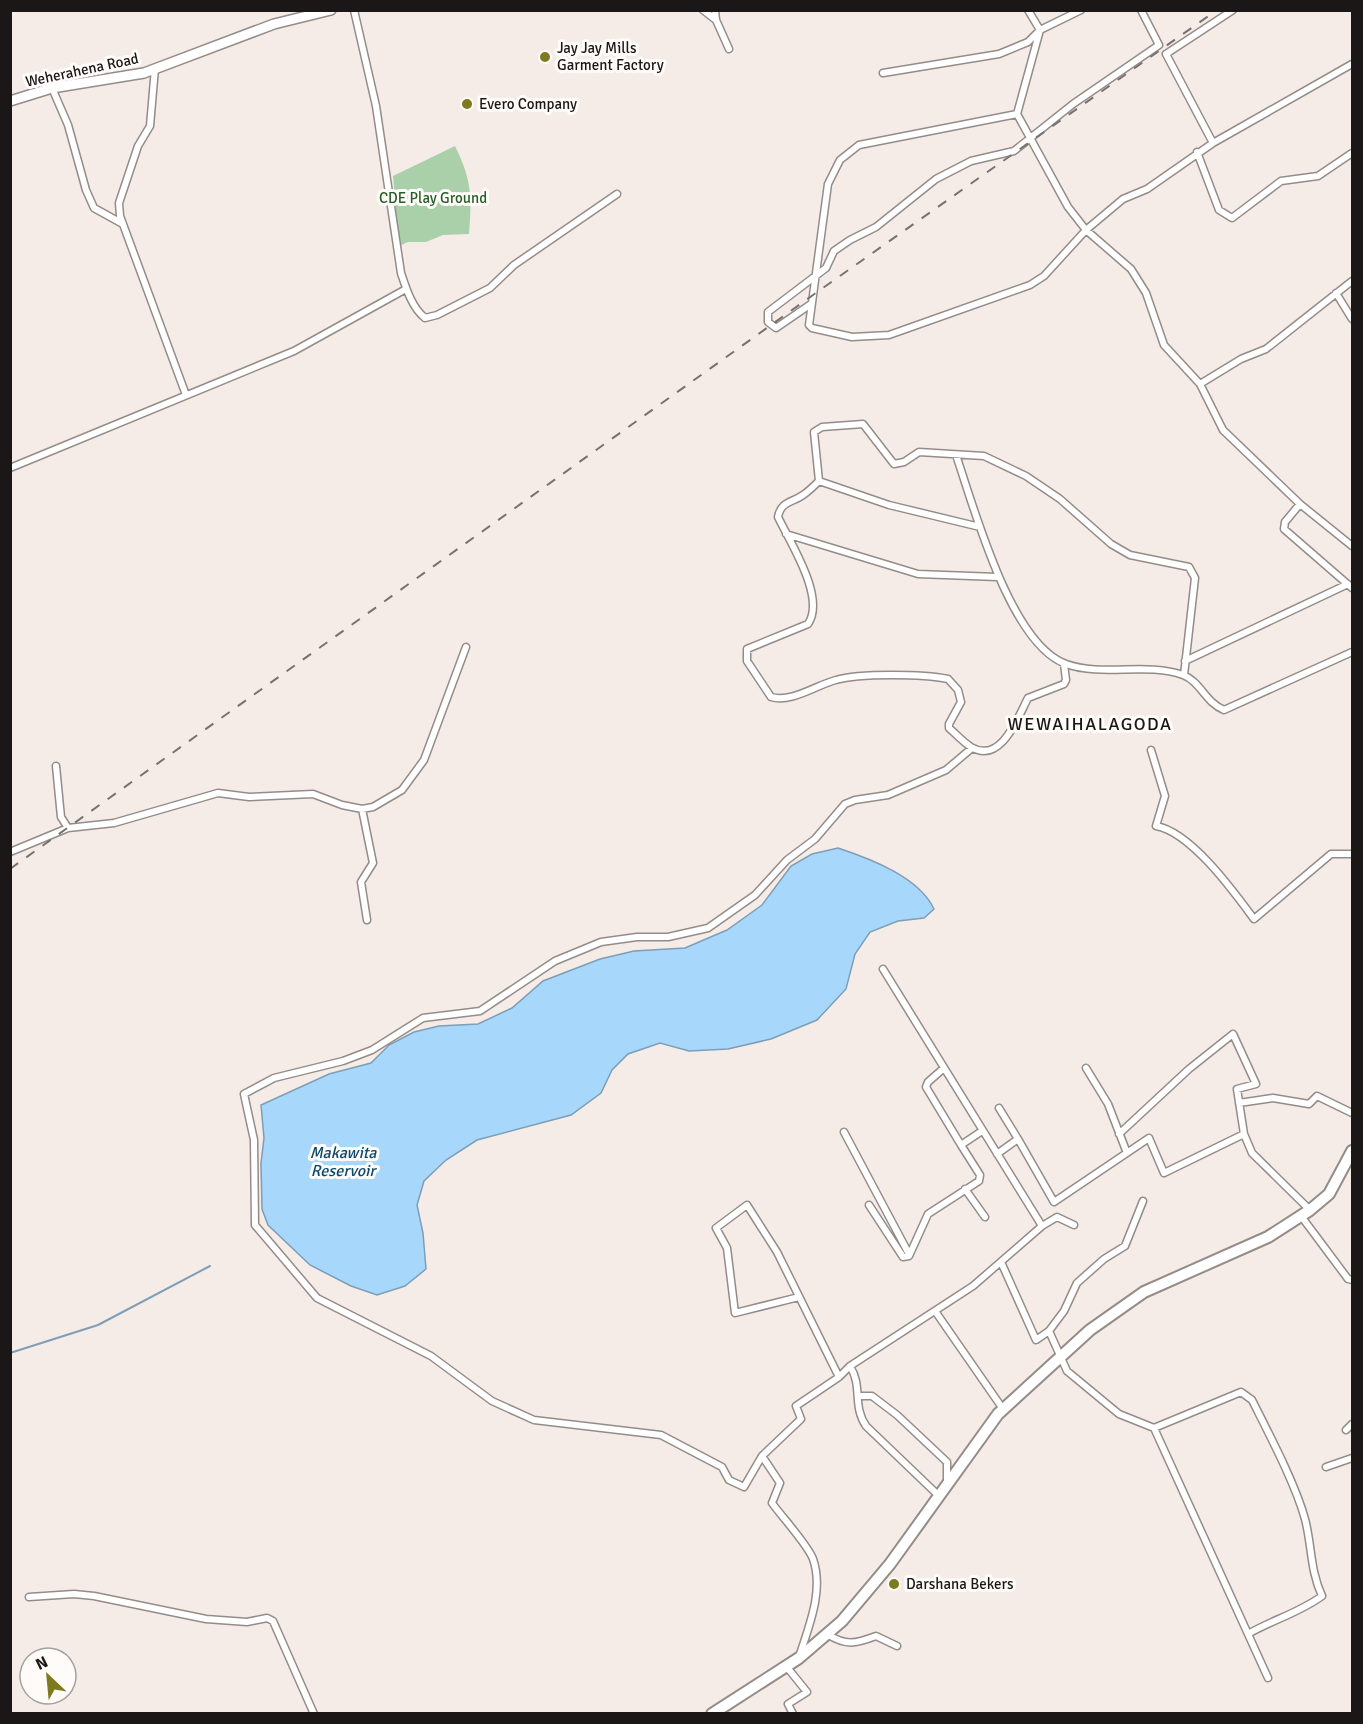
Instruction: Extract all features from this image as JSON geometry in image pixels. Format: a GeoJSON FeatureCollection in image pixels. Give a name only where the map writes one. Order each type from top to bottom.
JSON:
{"type":"FeatureCollection","features":[{"type":"Feature","properties":{"kind":"main road","name":"Weherahena Road"},"geometry":{"type":"LineString","coordinates":[[10,101],[52,88],[155,68],[274,24],[331,10]]}},
{"type":"Feature","properties":{"kind":"main road"},"geometry":{"type":"LineString","coordinates":[[712,1713],[799,1658],[842,1621],[890,1564],[938,1495],[1003,1409],[1090,1330],[1144,1293],[1268,1237],[1305,1213],[1329,1194],[1353,1151]]}},
{"type":"Feature","properties":{"kind":"street"},"geometry":{"type":"LineString","coordinates":[[354,10],[376,106],[401,273],[406,289],[419,313],[426,318],[437,315],[490,288],[514,266],[617,194]]}},
{"type":"Feature","properties":{"kind":"street"},"geometry":{"type":"LineString","coordinates":[[703,10],[716,20]]}},
{"type":"Feature","properties":{"kind":"street"},"geometry":{"type":"LineString","coordinates":[[715,10],[716,20],[729,49]]}},
{"type":"Feature","properties":{"kind":"street"},"geometry":{"type":"LineString","coordinates":[[1028,10],[1040,30],[1017,114],[1068,207],[1086,230],[1131,269],[1146,293],[1164,345],[1200,384],[1223,430],[1300,504],[1353,546]]}},
{"type":"Feature","properties":{"kind":"street"},"geometry":{"type":"LineString","coordinates":[[883,73],[999,54],[1028,42],[1040,30],[1081,10]]}},
{"type":"Feature","properties":{"kind":"street"},"geometry":{"type":"LineString","coordinates":[[811,304],[776,328],[768,322],[768,312],[826,268],[834,251],[876,227],[936,179],[971,161],[1007,154],[1073,104],[1159,45],[1141,10]]}},
{"type":"Feature","properties":{"kind":"street"},"geometry":{"type":"LineString","coordinates":[[1213,143],[1166,54],[1233,10]]}},
{"type":"Feature","properties":{"kind":"street"},"geometry":{"type":"LineString","coordinates":[[1017,114],[859,145],[840,160],[828,184],[811,304],[809,325],[812,328],[852,338],[889,335],[1029,285],[1044,276],[1086,230],[1124,199],[1147,189],[1197,152],[1353,64]]}},
{"type":"Feature","properties":{"kind":"street"},"geometry":{"type":"LineString","coordinates":[[155,68],[150,126],[138,146],[119,203],[123,224],[186,395]]}},
{"type":"Feature","properties":{"kind":"street"},"geometry":{"type":"LineString","coordinates":[[52,88],[68,125],[86,190],[94,208],[123,224]]}},
{"type":"Feature","properties":{"kind":"street"},"geometry":{"type":"LineString","coordinates":[[1197,152],[1219,210],[1232,218],[1281,181],[1318,176],[1353,153]]}},
{"type":"Feature","properties":{"kind":"street"},"geometry":{"type":"LineString","coordinates":[[1200,384],[1240,359],[1266,349],[1336,292],[1353,281]]}},
{"type":"Feature","properties":{"kind":"street"},"geometry":{"type":"LineString","coordinates":[[10,468],[294,351],[406,289]]}},
{"type":"Feature","properties":{"kind":"street"},"geometry":{"type":"LineString","coordinates":[[1336,292],[1353,319]]}},
{"type":"Feature","properties":{"kind":"street"},"geometry":{"type":"LineString","coordinates":[[819,481],[814,432],[822,427],[863,424],[894,464],[904,462],[919,452],[984,456],[1026,476],[1060,499],[1111,544],[1130,555],[1189,567],[1195,578],[1184,675]]}},
{"type":"Feature","properties":{"kind":"street"},"geometry":{"type":"LineString","coordinates":[[956,455],[997,578],[1015,612],[1049,655],[1065,664],[1089,669],[1142,669],[1184,675],[1213,706],[1224,710],[1353,652]]}},
{"type":"Feature","properties":{"kind":"street"},"geometry":{"type":"LineString","coordinates":[[819,481],[889,505],[980,527]]}},
{"type":"Feature","properties":{"kind":"street"},"geometry":{"type":"LineString","coordinates":[[819,481],[803,496],[779,509],[778,517],[807,577],[815,605],[814,616],[808,624],[747,648],[747,661],[771,697],[781,700],[838,679],[854,677],[948,679],[958,690],[961,702],[949,728],[972,748],[987,751],[998,747],[1006,739],[1028,698],[1064,684],[1065,664]]}},
{"type":"Feature","properties":{"kind":"street"},"geometry":{"type":"LineString","coordinates":[[1185,661],[1350,586],[1284,529],[1285,522],[1300,504]]}},
{"type":"Feature","properties":{"kind":"street"},"geometry":{"type":"LineString","coordinates":[[786,534],[918,574],[997,578]]}},
{"type":"Feature","properties":{"kind":"street"},"geometry":{"type":"LineString","coordinates":[[10,852],[68,828],[114,823],[218,793],[249,797],[313,794],[362,809],[392,798],[414,776],[424,760],[466,647]]}},
{"type":"Feature","properties":{"kind":"street"},"geometry":{"type":"LineString","coordinates":[[972,748],[946,770],[888,795],[855,800],[845,804],[815,839],[787,860],[754,895],[708,928],[668,937],[637,937],[601,942],[555,961],[480,1011],[423,1018],[372,1050],[343,1061],[274,1078],[244,1094],[254,1140],[255,1225],[317,1298],[431,1356],[492,1401],[534,1420],[661,1435],[722,1467],[729,1480],[744,1487],[762,1456],[801,1419],[795,1406],[839,1377],[850,1366],[973,1286],[1042,1226],[1057,1217],[1074,1226]]}},
{"type":"Feature","properties":{"kind":"street"},"geometry":{"type":"LineString","coordinates":[[1151,750],[1165,796],[1156,826],[1167,828],[1208,861],[1254,920],[1331,854],[1353,854]]}},
{"type":"Feature","properties":{"kind":"street"},"geometry":{"type":"LineString","coordinates":[[56,766],[61,817],[68,828]]}},
{"type":"Feature","properties":{"kind":"street"},"geometry":{"type":"LineString","coordinates":[[362,809],[373,863],[361,882],[367,920]]}},
{"type":"Feature","properties":{"kind":"street"},"geometry":{"type":"LineString","coordinates":[[884,969],[1042,1226]]}},
{"type":"Feature","properties":{"kind":"street"},"geometry":{"type":"LineString","coordinates":[[1119,1134],[1190,1069],[1233,1034],[1256,1084],[1237,1089],[1244,1134],[1252,1152],[1305,1213],[1348,1279],[1353,1280]]}},
{"type":"Feature","properties":{"kind":"street"},"geometry":{"type":"LineString","coordinates":[[868,1205],[903,1257],[909,1256],[928,1214],[979,1181],[980,1175],[926,1087],[928,1082],[944,1068]]}},
{"type":"Feature","properties":{"kind":"street"},"geometry":{"type":"LineString","coordinates":[[1086,1068],[1108,1104],[1126,1153]]}},
{"type":"Feature","properties":{"kind":"street"},"geometry":{"type":"LineString","coordinates":[[1239,1103],[1273,1098],[1309,1104],[1317,1096],[1353,1113]]}},
{"type":"Feature","properties":{"kind":"street"},"geometry":{"type":"LineString","coordinates":[[999,1108],[1054,1202],[1149,1138],[1164,1173],[1244,1134]]}},
{"type":"Feature","properties":{"kind":"street"},"geometry":{"type":"LineString","coordinates":[[961,1144],[982,1131]]}},
{"type":"Feature","properties":{"kind":"street"},"geometry":{"type":"LineString","coordinates":[[844,1132],[909,1254]]}},
{"type":"Feature","properties":{"kind":"street"},"geometry":{"type":"LineString","coordinates":[[997,1154],[1018,1139]]}},
{"type":"Feature","properties":{"kind":"street"},"geometry":{"type":"LineString","coordinates":[[965,1189],[985,1217]]}},
{"type":"Feature","properties":{"kind":"street"},"geometry":{"type":"LineString","coordinates":[[1001,1262],[1036,1340],[1049,1330],[1064,1311],[1077,1283],[1104,1259],[1125,1246],[1143,1201]]}},
{"type":"Feature","properties":{"kind":"street"},"geometry":{"type":"LineString","coordinates":[[799,1297],[735,1313],[727,1248],[716,1228],[747,1205],[777,1252],[839,1377]]}},
{"type":"Feature","properties":{"kind":"street"},"geometry":{"type":"LineString","coordinates":[[935,1311],[1003,1409]]}},
{"type":"Feature","properties":{"kind":"street"},"geometry":{"type":"LineString","coordinates":[[1049,1330],[1067,1371],[1119,1414],[1154,1428],[1268,1678]]}},
{"type":"Feature","properties":{"kind":"street"},"geometry":{"type":"LineString","coordinates":[[850,1366],[856,1376],[858,1414],[866,1426],[938,1495]]}},
{"type":"Feature","properties":{"kind":"street"},"geometry":{"type":"LineString","coordinates":[[1154,1428],[1241,1392],[1252,1400],[1299,1500],[1311,1548],[1312,1575],[1322,1596],[1305,1608],[1269,1622],[1248,1634]]}},
{"type":"Feature","properties":{"kind":"street"},"geometry":{"type":"LineString","coordinates":[[858,1396],[872,1396],[897,1415],[947,1462],[947,1483]]}},
{"type":"Feature","properties":{"kind":"street"},"geometry":{"type":"LineString","coordinates":[[1346,1430],[1353,1424]]}},
{"type":"Feature","properties":{"kind":"street"},"geometry":{"type":"LineString","coordinates":[[762,1456],[780,1483],[772,1503],[813,1558],[816,1582],[814,1610],[799,1658]]}},
{"type":"Feature","properties":{"kind":"street"},"geometry":{"type":"LineString","coordinates":[[1326,1467],[1353,1458]]}},
{"type":"Feature","properties":{"kind":"street"},"geometry":{"type":"LineString","coordinates":[[29,1597],[84,1595],[206,1619],[247,1622],[267,1618],[273,1621],[314,1713]]}},
{"type":"Feature","properties":{"kind":"street"},"geometry":{"type":"LineString","coordinates":[[827,1634],[842,1643],[853,1645],[876,1636],[897,1646]]}},
{"type":"Feature","properties":{"kind":"street"},"geometry":{"type":"LineString","coordinates":[[786,1666],[807,1692],[788,1704],[792,1713]]}},
{"type":"Feature","properties":{"kind":"green space","name":"CDE Play Ground"},"geometry":{"type":"Polygon","coordinates":[[[455,146],[468,179],[469,234],[443,235],[426,242],[408,242],[399,246],[393,176],[455,146]]]}},
{"type":"Feature","properties":{"kind":"water","name":"Makawita Reservoir"},"geometry":{"type":"Polygon","coordinates":[[[838,848],[879,864],[906,879],[927,898],[934,909],[924,918],[898,921],[870,932],[855,954],[846,989],[817,1020],[771,1039],[728,1049],[689,1051],[660,1043],[628,1054],[612,1070],[601,1093],[571,1115],[477,1140],[446,1160],[424,1181],[417,1205],[423,1233],[426,1269],[405,1286],[377,1295],[351,1286],[310,1265],[268,1225],[262,1209],[261,1163],[264,1138],[261,1105],[329,1074],[371,1063],[389,1045],[414,1032],[439,1026],[478,1024],[512,1008],[543,981],[600,959],[634,951],[685,948],[727,930],[762,905],[791,866],[812,854],[838,848]]]}},
{"type":"Feature","properties":{"kind":"waterway"},"geometry":{"type":"LineString","coordinates":[[10,1353],[98,1325],[210,1266]]}},
{"type":"Feature","properties":{"kind":"railway"},"geometry":{"type":"LineString","coordinates":[[10,869],[813,295],[1217,10]]}},
{"type":"Feature","properties":{"kind":"place","name":"Jay Jay Mills Garment Factory"},"geometry":{"type":"Point","coordinates":[545,57]}},
{"type":"Feature","properties":{"kind":"place","name":"Evero Company"},"geometry":{"type":"Point","coordinates":[467,104]}},
{"type":"Feature","properties":{"kind":"place","name":"Darshana Bekers"},"geometry":{"type":"Point","coordinates":[894,1584]}},
{"type":"Feature","properties":{"kind":"district","name":"WEWAIHALAGODA"},"geometry":{"type":"Point","coordinates":[1090,724]}}]}
